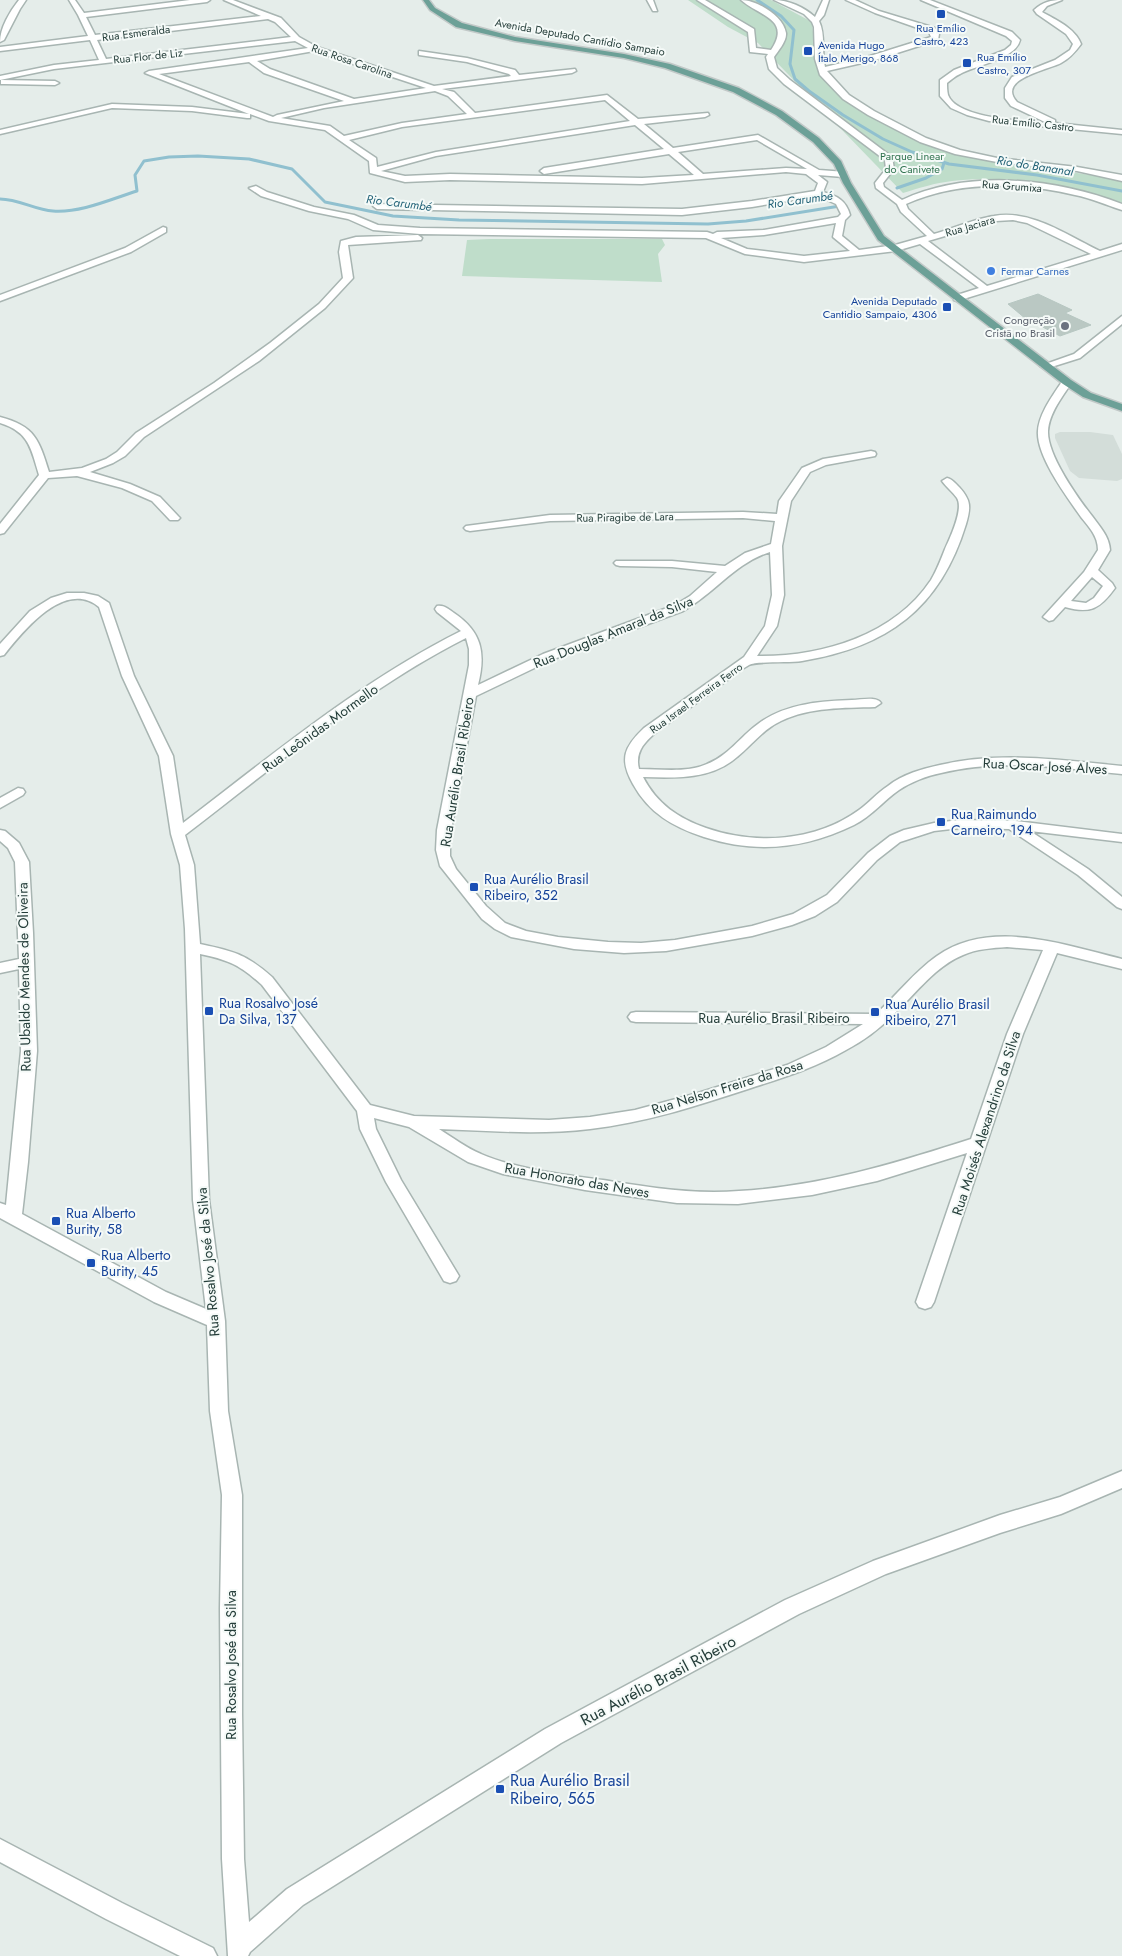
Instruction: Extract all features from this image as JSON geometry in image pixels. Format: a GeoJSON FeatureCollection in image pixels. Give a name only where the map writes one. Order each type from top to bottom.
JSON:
{"type":"FeatureCollection","features":[{"type":"Feature","properties":{"kind":"main road","name":"Avenida Deputado Cantídio Sampaio"},"geometry":{"type":"LineString","coordinates":[[426,0],[432,9],[442,16],[459,25],[483,33],[646,61],[692,74],[736,90],[779,113],[800,127],[838,163],[881,238],[1066,382],[1087,395],[1122,408]]}},
{"type":"Feature","properties":{"kind":"street"},"geometry":{"type":"LineString","coordinates":[[0,40],[14,14],[16,6],[23,0]]}},
{"type":"Feature","properties":{"kind":"street"},"geometry":{"type":"LineString","coordinates":[[72,0],[94,38],[103,61]]}},
{"type":"Feature","properties":{"kind":"street"},"geometry":{"type":"LineString","coordinates":[[82,15],[207,0]]}},
{"type":"Feature","properties":{"kind":"street","name":"Rua Rosa Carolina"},"geometry":{"type":"LineString","coordinates":[[227,0],[281,22],[296,39],[314,49],[451,94],[472,114]]}},
{"type":"Feature","properties":{"kind":"street"},"geometry":{"type":"LineString","coordinates":[[650,0],[655,10]]}},
{"type":"Feature","properties":{"kind":"street"},"geometry":{"type":"LineString","coordinates":[[700,0],[751,31],[753,50],[773,54]]}},
{"type":"Feature","properties":{"kind":"street"},"geometry":{"type":"LineString","coordinates":[[744,0],[770,16],[779,25],[782,33],[770,61],[774,69],[787,82],[889,159],[890,169],[879,184],[880,188],[902,202],[904,210],[933,237]]}},
{"type":"Feature","properties":{"kind":"street"},"geometry":{"type":"LineString","coordinates":[[777,0],[806,13],[815,20],[818,27],[819,56],[822,70],[833,85],[860,107],[933,144],[958,152],[997,160],[1061,166],[1122,178]]}},
{"type":"Feature","properties":{"kind":"street"},"geometry":{"type":"LineString","coordinates":[[815,20],[820,15],[826,0]]}},
{"type":"Feature","properties":{"kind":"street"},"geometry":{"type":"LineString","coordinates":[[822,70],[872,58],[935,38],[932,30],[877,12],[850,0]]}},
{"type":"Feature","properties":{"kind":"street","name":"Rua Emílio Castro"},"geometry":{"type":"LineString","coordinates":[[924,0],[1009,34],[1014,37],[1017,43],[1008,52],[946,78],[942,86],[949,102],[968,113],[996,120],[1122,132]]}},
{"type":"Feature","properties":{"kind":"street"},"geometry":{"type":"LineString","coordinates":[[947,10],[952,0]]}},
{"type":"Feature","properties":{"kind":"street"},"geometry":{"type":"LineString","coordinates":[[1059,0],[1042,6],[1038,10],[1039,13],[1073,36],[1077,44],[1074,50],[1063,58],[1015,78],[1007,94],[1009,100],[1014,104],[1060,126]]}},
{"type":"Feature","properties":{"kind":"street","name":"Rua Esmeralda"},"geometry":{"type":"LineString","coordinates":[[0,49],[272,17]]}},
{"type":"Feature","properties":{"kind":"street","name":"Rua Flor de Liz"},"geometry":{"type":"LineString","coordinates":[[0,78],[13,78],[103,61],[296,39]]}},
{"type":"Feature","properties":{"kind":"street"},"geometry":{"type":"LineString","coordinates":[[314,49],[294,54],[149,73],[269,119],[353,102],[433,89],[572,70]]}},
{"type":"Feature","properties":{"kind":"street"},"geometry":{"type":"LineString","coordinates":[[422,54],[467,60],[512,72],[517,78]]}},
{"type":"Feature","properties":{"kind":"street"},"geometry":{"type":"LineString","coordinates":[[250,60],[267,71],[353,102]]}},
{"type":"Feature","properties":{"kind":"street"},"geometry":{"type":"LineString","coordinates":[[0,82],[13,78],[55,83]]}},
{"type":"Feature","properties":{"kind":"street"},"geometry":{"type":"LineString","coordinates":[[342,139],[402,125],[607,97],[702,177]]}},
{"type":"Feature","properties":{"kind":"street"},"geometry":{"type":"LineString","coordinates":[[0,132],[112,106],[192,109],[327,128],[373,160],[373,171]]}},
{"type":"Feature","properties":{"kind":"street"},"geometry":{"type":"LineString","coordinates":[[373,171],[436,154],[637,122],[705,115]]}},
{"type":"Feature","properties":{"kind":"street"},"geometry":{"type":"LineString","coordinates":[[373,171],[405,179],[556,171],[670,150],[758,137],[820,172]]}},
{"type":"Feature","properties":{"kind":"street"},"geometry":{"type":"LineString","coordinates":[[450,177],[642,181],[786,170],[843,174]]}},
{"type":"Feature","properties":{"kind":"street"},"geometry":{"type":"LineString","coordinates":[[808,172],[823,182],[818,192]]}},
{"type":"Feature","properties":{"kind":"street","name":"Rua Grumixa"},"geometry":{"type":"LineString","coordinates":[[902,202],[945,187],[984,184],[1084,193],[1122,207]]}},
{"type":"Feature","properties":{"kind":"street"},"geometry":{"type":"LineString","coordinates":[[253,188],[264,194],[320,212],[351,218],[376,228],[441,231],[739,235],[774,232],[842,219]]}},
{"type":"Feature","properties":{"kind":"street"},"geometry":{"type":"LineString","coordinates":[[377,206],[682,212],[752,204],[818,192],[838,198],[845,208],[846,214],[842,219],[837,237],[858,253]]}},
{"type":"Feature","properties":{"kind":"street","name":"Rua Jaciara"},"geometry":{"type":"LineString","coordinates":[[707,235],[746,251],[804,259],[896,248],[995,218],[1013,217],[1030,221],[1098,254]]}},
{"type":"Feature","properties":{"kind":"street"},"geometry":{"type":"LineString","coordinates":[[0,298],[128,250],[164,230]]}},
{"type":"Feature","properties":{"kind":"street"},"geometry":{"type":"LineString","coordinates":[[0,531],[24,502],[33,487],[45,475],[78,472],[112,461],[131,447],[140,435],[236,372],[275,344],[329,300],[348,278],[348,270],[342,250],[344,243],[356,240],[407,240],[430,236],[441,231]]}},
{"type":"Feature","properties":{"kind":"street"},"geometry":{"type":"LineString","coordinates":[[922,241],[986,289]]}},
{"type":"Feature","properties":{"kind":"street"},"geometry":{"type":"LineString","coordinates":[[960,300],[986,289],[1122,247]]}},
{"type":"Feature","properties":{"kind":"street"},"geometry":{"type":"LineString","coordinates":[[1045,366],[1077,356],[1122,319]]}},
{"type":"Feature","properties":{"kind":"street"},"geometry":{"type":"LineString","coordinates":[[1049,618],[1092,570],[1104,550],[1101,535],[1059,473],[1042,437],[1043,428],[1053,403],[1066,382]]}},
{"type":"Feature","properties":{"kind":"street"},"geometry":{"type":"LineString","coordinates":[[0,420],[24,428],[30,434],[45,475]]}},
{"type":"Feature","properties":{"kind":"street","name":"Rua Israel Ferreira Ferro"},"geometry":{"type":"LineString","coordinates":[[633,769],[632,750],[641,738],[693,698],[748,660],[771,626],[778,595],[776,546],[781,518],[785,502],[806,470],[823,462],[872,454]]}},
{"type":"Feature","properties":{"kind":"street"},"geometry":{"type":"LineString","coordinates":[[78,472],[126,486],[156,499],[174,518]]}},
{"type":"Feature","properties":{"kind":"street"},"geometry":{"type":"LineString","coordinates":[[748,660],[789,660],[842,649],[868,638],[912,608],[934,584],[941,571],[954,542],[963,513],[963,498],[947,481]]}},
{"type":"Feature","properties":{"kind":"street","name":"Rua Piragibe de Lara"},"geometry":{"type":"LineString","coordinates":[[470,528],[550,518],[736,515],[781,518]]}},
{"type":"Feature","properties":{"kind":"street","name":"Rua Douglas Amaral da Silva"},"geometry":{"type":"LineString","coordinates":[[470,694],[547,657],[686,604],[703,593],[727,570],[744,558],[776,546]]}},
{"type":"Feature","properties":{"kind":"street"},"geometry":{"type":"LineString","coordinates":[[620,563],[672,564],[727,570]]}},
{"type":"Feature","properties":{"kind":"street"},"geometry":{"type":"LineString","coordinates":[[1063,602],[1086,608],[1093,606],[1102,597],[1109,588],[1108,585],[1092,570]]}},
{"type":"Feature","properties":{"kind":"street","name":"Rua Rosalvo José da Silva"},"geometry":{"type":"LineString","coordinates":[[0,652],[32,616],[46,606],[70,596],[100,600],[105,606],[128,676],[166,756],[178,834],[187,865],[193,948],[201,1200],[216,1321],[219,1411],[232,1495],[231,1714],[233,1859],[238,1951]]}},
{"type":"Feature","properties":{"kind":"street"},"geometry":{"type":"LineString","coordinates":[[441,609],[463,625],[469,632]]}},
{"type":"Feature","properties":{"kind":"street","name":"Rua Aurélio Brasil Ribeiro"},"geometry":{"type":"LineString","coordinates":[[469,632],[476,654],[475,672],[446,821],[443,852],[446,862],[482,914],[496,925],[520,934],[561,943],[611,947],[658,947],[755,930],[791,921],[820,908],[841,892],[876,852],[891,840],[908,833],[952,825],[991,824],[1122,838]]}},
{"type":"Feature","properties":{"kind":"street","name":"Rua Leônidas Mormello"},"geometry":{"type":"LineString","coordinates":[[178,834],[308,734],[427,653],[469,632]]}},
{"type":"Feature","properties":{"kind":"street"},"geometry":{"type":"LineString","coordinates":[[633,769],[690,772],[710,768],[727,760],[764,726],[780,717],[807,708],[874,703]]}},
{"type":"Feature","properties":{"kind":"street","name":"Rua Oscar José Alves"},"geometry":{"type":"LineString","coordinates":[[633,769],[651,803],[667,816],[688,827],[717,837],[754,844],[778,844],[803,839],[843,826],[909,779],[949,767],[971,763],[1019,762],[1122,770]]}},
{"type":"Feature","properties":{"kind":"street"},"geometry":{"type":"LineString","coordinates":[[0,804],[18,792]]}},
{"type":"Feature","properties":{"kind":"street"},"geometry":{"type":"LineString","coordinates":[[1014,826],[1083,872],[1122,904]]}},
{"type":"Feature","properties":{"kind":"street","name":"Rua Ubaldo Mendes de Oliveira"},"geometry":{"type":"LineString","coordinates":[[0,834],[14,846],[22,862],[28,1051],[20,1162],[6,1214]]}},
{"type":"Feature","properties":{"kind":"street"},"geometry":{"type":"LineString","coordinates":[[880,1019],[944,958],[969,946],[1007,943],[1052,946],[1122,964]]}},
{"type":"Feature","properties":{"kind":"street","name":"Rua Moisés Alexandrino da Silva"},"geometry":{"type":"LineString","coordinates":[[925,1302],[1015,1034],[1052,946]]}},
{"type":"Feature","properties":{"kind":"street"},"geometry":{"type":"LineString","coordinates":[[193,948],[227,955],[249,965],[267,981],[366,1110],[368,1129],[390,1174],[450,1276]]}},
{"type":"Feature","properties":{"kind":"street"},"geometry":{"type":"LineString","coordinates":[[0,968],[26,963]]}},
{"type":"Feature","properties":{"kind":"street","name":"Rua Aurélio Brasil Ribeiro"},"geometry":{"type":"LineString","coordinates":[[636,1017],[880,1019]]}},
{"type":"Feature","properties":{"kind":"street","name":"Rua Nelson Freire da Rosa"},"geometry":{"type":"LineString","coordinates":[[414,1122],[568,1125],[598,1122],[654,1110],[697,1099],[800,1066],[851,1042],[880,1019]]}},
{"type":"Feature","properties":{"kind":"street","name":"Rua Honorato das Neves"},"geometry":{"type":"LineString","coordinates":[[366,1110],[414,1122],[474,1158],[503,1168],[585,1184],[677,1197],[717,1198],[812,1189],[877,1175],[978,1143]]}},
{"type":"Feature","properties":{"kind":"street"},"geometry":{"type":"LineString","coordinates":[[6,1214],[160,1297],[216,1321]]}},
{"type":"Feature","properties":{"kind":"street","name":"Rua Aurélio Brasil Ribeiro"},"geometry":{"type":"LineString","coordinates":[[238,1951],[295,1897],[553,1736],[792,1607],[880,1568],[991,1527],[1061,1505],[1103,1489],[1122,1479]]}},
{"type":"Feature","properties":{"kind":"street"},"geometry":{"type":"LineString","coordinates":[[0,1850],[114,1911],[206,1956]]}},
{"type":"Feature","properties":{"kind":"shaded area"},"geometry":{"type":"Polygon","coordinates":[[[1060,432],[1090,432],[1113,435],[1122,454],[1122,479],[1117,481],[1079,478],[1070,471],[1055,438],[1055,434],[1060,432]]]}},
{"type":"Feature","properties":{"kind":"green space","name":"Parque Linear do Canivete"},"geometry":{"type":"Polygon","coordinates":[[[688,0],[771,0],[812,22],[816,65],[821,74],[836,91],[889,123],[967,156],[1122,180],[1122,203],[1038,184],[995,180],[973,179],[946,182],[903,193],[758,43],[728,27],[688,0]]]}},
{"type":"Feature","properties":{"kind":"green space"},"geometry":{"type":"Polygon","coordinates":[[[662,239],[665,245],[658,254],[662,282],[462,276],[467,240],[662,239]]]}},
{"type":"Feature","properties":{"kind":"building"},"geometry":{"type":"Polygon","coordinates":[[[1038,294],[1072,310],[1065,313],[1091,325],[1060,336],[1035,323],[1032,324],[1008,304],[1038,294]]]}},
{"type":"Feature","properties":{"kind":"waterway","name":"Rio do Bananal"},"geometry":{"type":"LineString","coordinates":[[757,0],[781,16],[794,30],[790,64],[795,79],[843,115],[883,139],[912,152],[949,164],[1037,175],[1122,191]]}},
{"type":"Feature","properties":{"kind":"waterway","name":"Rio Carumbé"},"geometry":{"type":"LineString","coordinates":[[0,199],[7,199],[53,211],[85,208],[137,191],[135,175],[144,161],[169,157],[198,156],[249,159],[292,169],[325,202],[393,216],[459,220],[708,224],[746,221],[840,206]]}},
{"type":"Feature","properties":{"kind":"waterway","name":"Rio Carumbé"},"geometry":{"type":"LineString","coordinates":[[897,188],[926,178],[942,169],[944,163]]}},
{"type":"Feature","properties":{"kind":"place","name":"Rua Emílio Castro, 423"},"geometry":{"type":"Point","coordinates":[941,14]}},
{"type":"Feature","properties":{"kind":"place","name":"Avenida Hugo Ítalo Merigo, 868"},"geometry":{"type":"Point","coordinates":[808,51]}},
{"type":"Feature","properties":{"kind":"place","name":"Rua Emílio Castro, 307"},"geometry":{"type":"Point","coordinates":[967,63]}},
{"type":"Feature","properties":{"kind":"place","name":"Fermar Carnes"},"geometry":{"type":"Point","coordinates":[991,271]}},
{"type":"Feature","properties":{"kind":"place","name":"Avenida Deputado Cantidio Sampaio, 4306"},"geometry":{"type":"Point","coordinates":[947,307]}},
{"type":"Feature","properties":{"kind":"place","name":"Congreção Cristã no Brasil"},"geometry":{"type":"Point","coordinates":[1065,326]}},
{"type":"Feature","properties":{"kind":"place","name":"Rua Raimundo Carneiro, 194"},"geometry":{"type":"Point","coordinates":[941,822]}},
{"type":"Feature","properties":{"kind":"place","name":"Rua Aurélio Brasil Ribeiro, 352"},"geometry":{"type":"Point","coordinates":[474,887]}},
{"type":"Feature","properties":{"kind":"place","name":"Rua Rosalvo José Da Silva, 137"},"geometry":{"type":"Point","coordinates":[209,1011]}},
{"type":"Feature","properties":{"kind":"place","name":"Rua Aurélio Brasil Ribeiro, 271"},"geometry":{"type":"Point","coordinates":[875,1012]}},
{"type":"Feature","properties":{"kind":"place","name":"Rua Alberto Burity, 58"},"geometry":{"type":"Point","coordinates":[56,1221]}},
{"type":"Feature","properties":{"kind":"place","name":"Rua Alberto Burity, 45"},"geometry":{"type":"Point","coordinates":[91,1263]}},
{"type":"Feature","properties":{"kind":"place","name":"Rua Aurélio Brasil Ribeiro, 565"},"geometry":{"type":"Point","coordinates":[500,1789]}}]}
